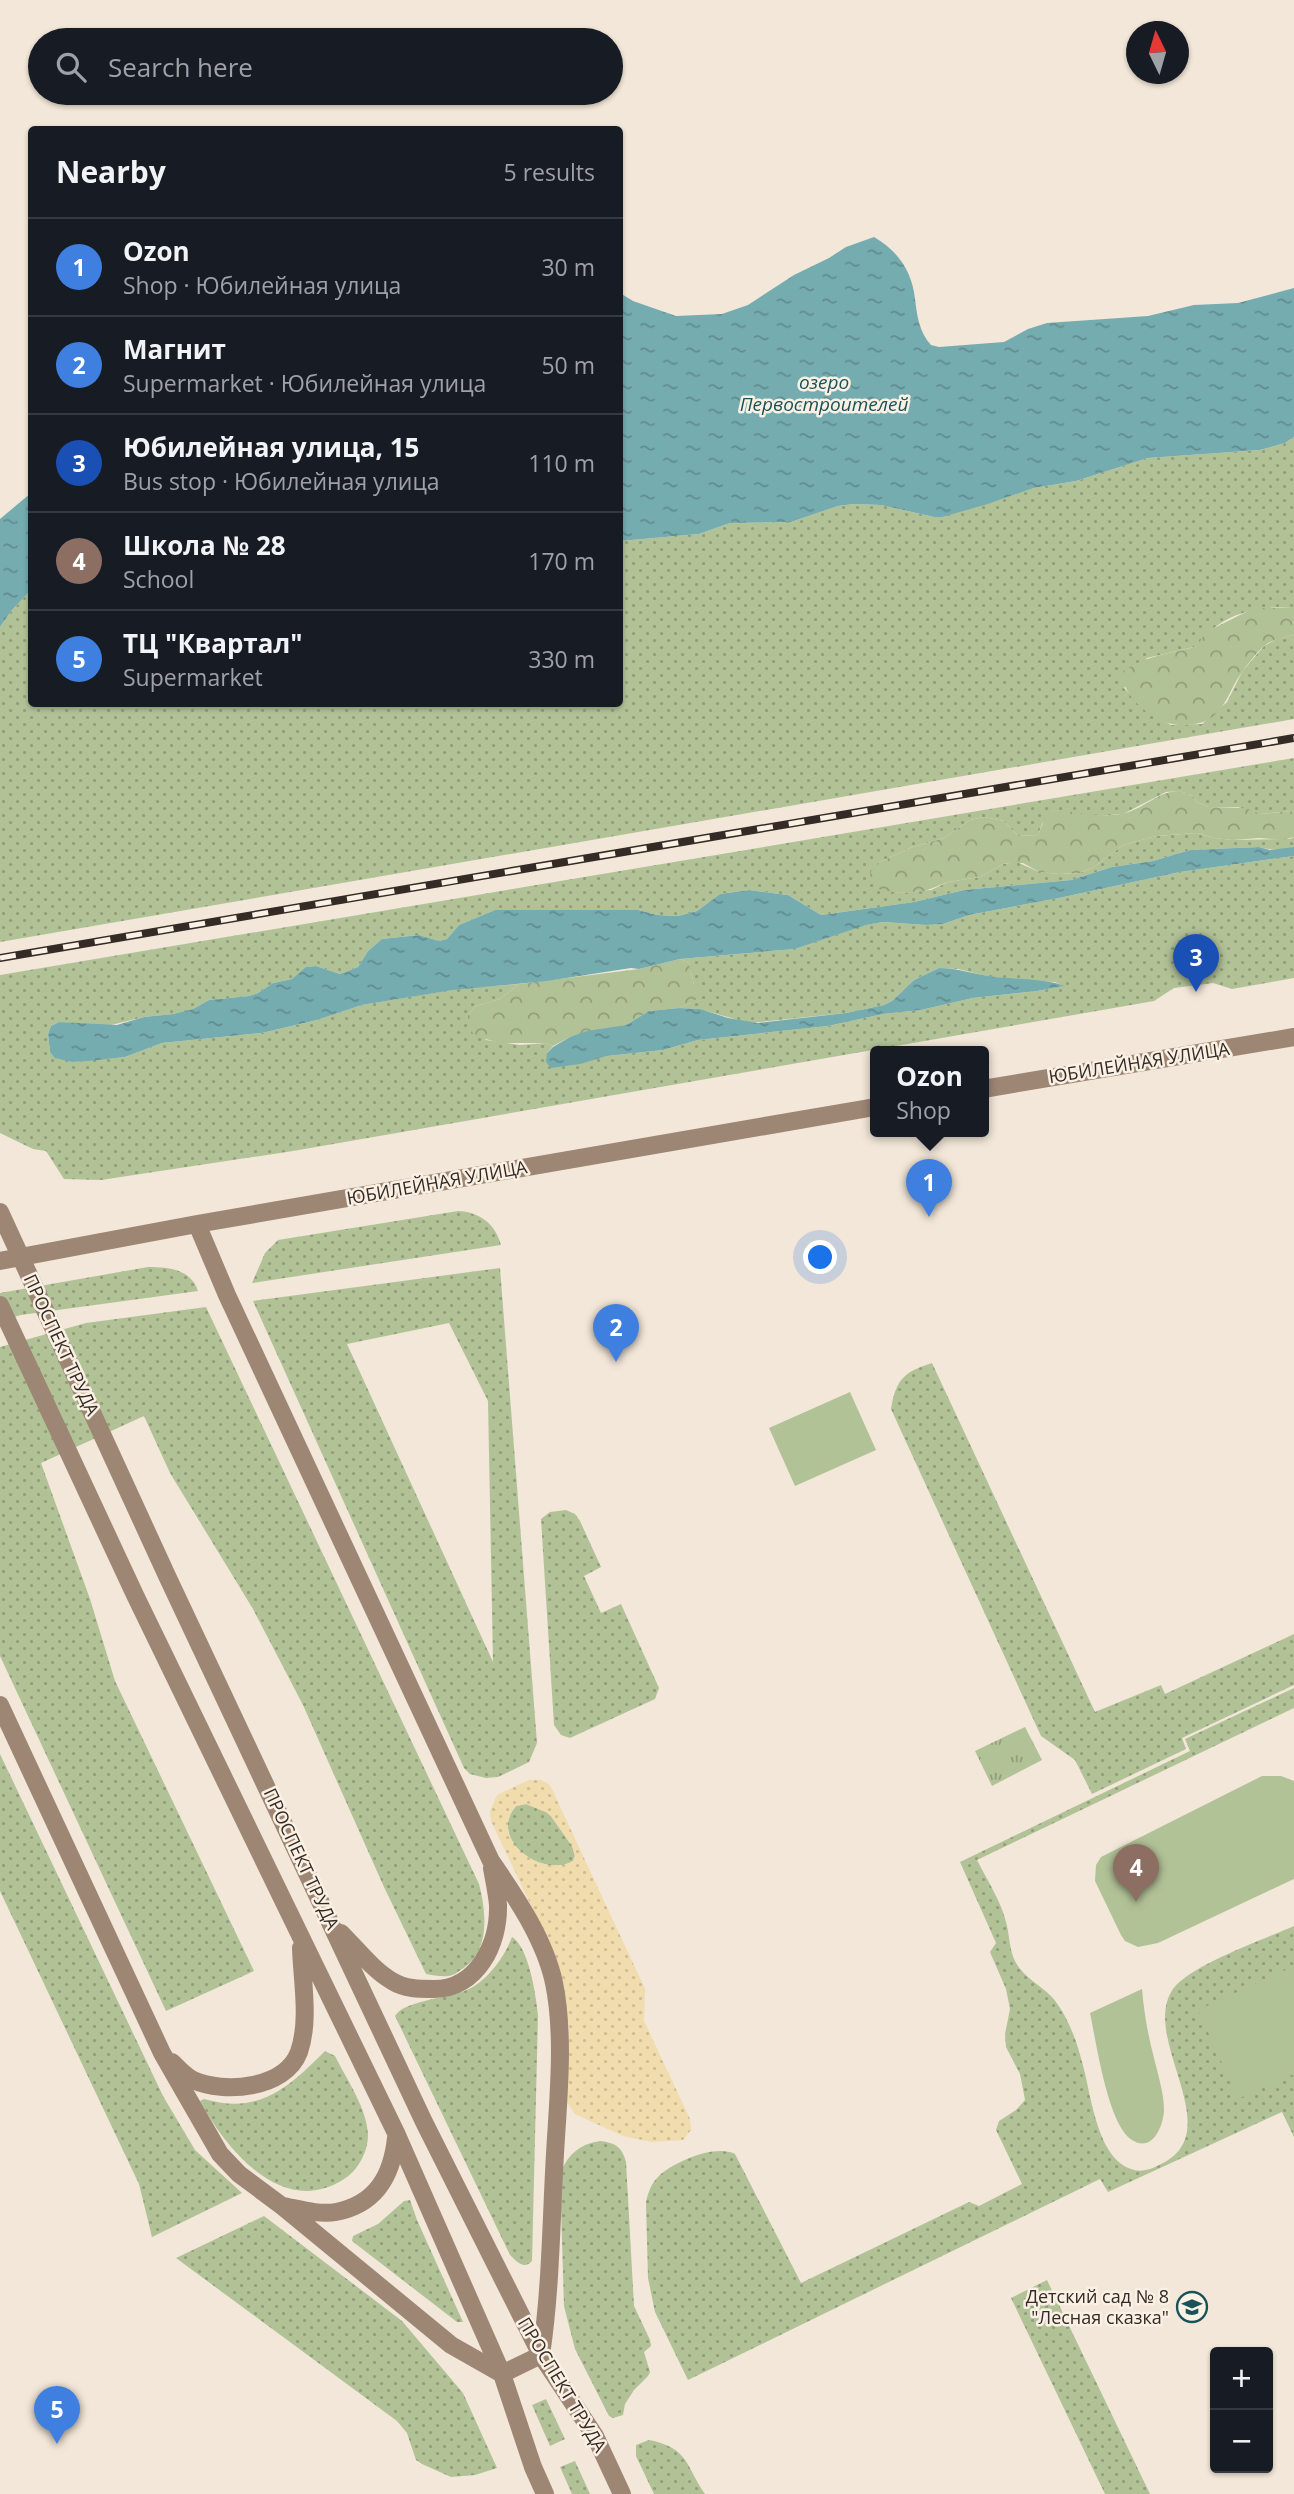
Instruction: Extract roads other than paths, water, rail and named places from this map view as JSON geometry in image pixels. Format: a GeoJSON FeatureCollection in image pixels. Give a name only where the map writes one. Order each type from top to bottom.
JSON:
{"type":"FeatureCollection","features":[{"type":"Feature","properties":{"kind":"main road","name":"ЮБИЛЕЙНАЯ УЛИЦА"},"geometry":{"type":"LineString","coordinates":[[989,1088],[1294,1037]]}},
{"type":"Feature","properties":{"kind":"main road","name":"ЮБИЛЕЙНАЯ УЛИЦА"},"geometry":{"type":"LineString","coordinates":[[0,1261],[197,1224],[870,1108]]}},
{"type":"Feature","properties":{"kind":"main road","name":"ПРОСПЕКТ ТРУДА"},"geometry":{"type":"LineString","coordinates":[[0,1212],[424,2122],[541,2355],[595,2436],[622,2494]]}},
{"type":"Feature","properties":{"kind":"main road"},"geometry":{"type":"LineString","coordinates":[[0,1704],[162,2053],[220,2154],[239,2174],[451,2345],[502,2374],[541,2355],[548,2304],[557,2112],[558,2014],[554,1983],[547,1960],[516,1898],[491,1861],[227,1295],[197,1224]]}},
{"type":"Feature","properties":{"kind":"main road","name":"ПРОСПЕКТ ТРУДА"},"geometry":{"type":"LineString","coordinates":[[0,1305],[300,1939],[397,2135],[502,2374],[533,2467],[545,2494]]}},
{"type":"Feature","properties":{"kind":"main road"},"geometry":{"type":"LineString","coordinates":[[331,1924],[392,1981],[412,1989],[446,1989],[461,1983],[485,1958],[496,1931],[498,1905],[491,1861]]}},
{"type":"Feature","properties":{"kind":"main road"},"geometry":{"type":"LineString","coordinates":[[162,2053],[190,2079],[218,2088],[253,2085],[285,2071],[298,2055],[304,2032],[300,1939]]}},
{"type":"Feature","properties":{"kind":"main road"},"geometry":{"type":"LineString","coordinates":[[282,2206],[336,2212],[364,2200],[390,2173],[397,2135]]}},
{"type":"Feature","properties":{"kind":"water","name":"озеро Первостроителей"},"geometry":{"type":"Polygon","coordinates":[[[874,237],[897,255],[911,279],[921,329],[931,345],[939,347],[1004,342],[1028,329],[1047,323],[1148,316],[1194,305],[1238,303],[1294,288],[1294,437],[1285,443],[1260,450],[1148,458],[1076,481],[1034,488],[942,517],[881,505],[854,504],[838,506],[791,522],[730,523],[699,534],[623,541],[623,295],[676,316],[722,314],[748,305],[794,275],[846,247],[874,237]]]}},
{"type":"Feature","properties":{"kind":"water"},"geometry":{"type":"Polygon","coordinates":[[[28,496],[28,593],[0,627],[0,519],[28,496]]]}},
{"type":"Feature","properties":{"kind":"water"},"geometry":{"type":"Polygon","coordinates":[[[1259,847],[1270,850],[1294,847],[1294,856],[1180,872],[969,915],[943,924],[883,922],[866,925],[795,949],[680,959],[639,969],[453,990],[362,1005],[317,1020],[262,1033],[162,1043],[125,1057],[72,1062],[55,1058],[50,1052],[48,1034],[51,1026],[59,1022],[117,1025],[144,1017],[193,1009],[209,1000],[249,996],[273,983],[292,979],[306,967],[316,966],[340,974],[358,967],[368,951],[382,939],[419,935],[439,941],[447,939],[459,925],[495,910],[638,910],[657,915],[678,916],[697,911],[720,894],[749,890],[788,895],[821,915],[914,902],[964,890],[1071,880],[1112,867],[1153,861],[1190,850],[1259,847]]]}},
{"type":"Feature","properties":{"kind":"water"},"geometry":{"type":"Polygon","coordinates":[[[939,968],[1064,986],[973,998],[828,1026],[698,1040],[663,1050],[607,1056],[580,1064],[551,1068],[546,1062],[547,1053],[570,1037],[587,1031],[626,1025],[649,1011],[700,1009],[728,1018],[758,1023],[846,1013],[884,1005],[914,980],[939,968]]]}},
{"type":"Feature","properties":{"kind":"railway"},"geometry":{"type":"LineString","coordinates":[[0,958],[1294,738]]}},
{"type":"Feature","properties":{"kind":"place","name":"Юбилейная улица, 15"},"geometry":{"type":"Point","coordinates":[1196,992]}},
{"type":"Feature","properties":{"kind":"place","name":"Ozon"},"geometry":{"type":"Point","coordinates":[929,1217]}},
{"type":"Feature","properties":{"kind":"place","name":"Магнит"},"geometry":{"type":"Point","coordinates":[616,1362]}},
{"type":"Feature","properties":{"kind":"place","name":"Школа № 28"},"geometry":{"type":"Point","coordinates":[1136,1902]}},
{"type":"Feature","properties":{"kind":"place","name":"Детский сад № 8 \"Лесная сказка\""},"geometry":{"type":"Point","coordinates":[1192,2307]}},
{"type":"Feature","properties":{"kind":"place","name":"ТЦ \"Квартал\""},"geometry":{"type":"Point","coordinates":[57,2444]}}]}
